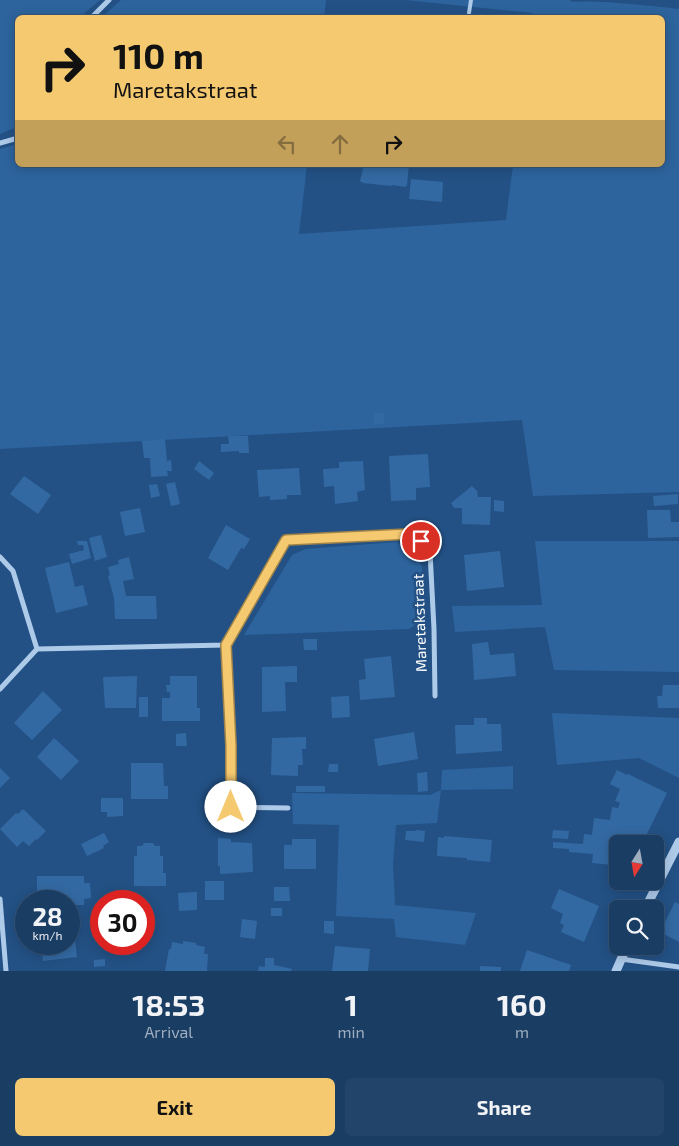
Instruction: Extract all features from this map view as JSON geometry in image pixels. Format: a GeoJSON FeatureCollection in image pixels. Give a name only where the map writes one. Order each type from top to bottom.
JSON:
{"type":"FeatureCollection","features":[{"type":"Feature","properties":{"kind":"street"},"geometry":{"type":"LineString","coordinates":[[94,15],[109,0]]}},
{"type":"Feature","properties":{"kind":"street"},"geometry":{"type":"LineString","coordinates":[[0,143],[15,139]]}},
{"type":"Feature","properties":{"kind":"street","name":"Maretakstraat"},"geometry":{"type":"LineString","coordinates":[[226,645],[286,540],[409,534],[421,541],[430,552],[435,696]]}},
{"type":"Feature","properties":{"kind":"street"},"geometry":{"type":"LineString","coordinates":[[0,557],[13,571],[37,649]]}},
{"type":"Feature","properties":{"kind":"street"},"geometry":{"type":"LineString","coordinates":[[0,689],[37,649],[226,645],[231,746],[231,807],[288,808]]}},
{"type":"Feature","properties":{"kind":"street"},"geometry":{"type":"LineString","coordinates":[[650,900],[679,842]]}},
{"type":"Feature","properties":{"kind":"street"},"geometry":{"type":"LineString","coordinates":[[0,898],[6,971]]}},
{"type":"Feature","properties":{"kind":"street"},"geometry":{"type":"LineString","coordinates":[[616,971],[623,955]]}},
{"type":"Feature","properties":{"kind":"street"},"geometry":{"type":"LineString","coordinates":[[621,960],[679,968]]}},
{"type":"Feature","properties":{"kind":"lane"},"geometry":{"type":"LineString","coordinates":[[469,13],[471,0]]}},
{"type":"Feature","properties":{"kind":"shaded area"},"geometry":{"type":"Polygon","coordinates":[[[0,0],[100,0],[82,15],[15,15],[15,128],[0,134],[0,0]]]}},
{"type":"Feature","properties":{"kind":"shaded area"},"geometry":{"type":"Polygon","coordinates":[[[121,0],[326,0],[324,15],[104,15],[121,0]]]}},
{"type":"Feature","properties":{"kind":"shaded area"},"geometry":{"type":"Polygon","coordinates":[[[405,0],[569,0],[574,2],[679,9],[679,492],[533,496],[522,420],[0,449],[0,149],[15,145],[15,167],[307,167],[299,234],[506,220],[513,167],[665,167],[665,15],[532,15],[532,13],[405,0]]]}},
{"type":"Feature","properties":{"kind":"shaded area"},"geometry":{"type":"Polygon","coordinates":[[[535,541],[679,541],[679,672],[554,670],[545,627],[455,632],[452,606],[542,605],[535,541]]]}},
{"type":"Feature","properties":{"kind":"shaded area"},"geometry":{"type":"Polygon","coordinates":[[[396,542],[414,551],[422,567],[425,618],[409,629],[244,635],[292,555],[306,549],[396,542]]]}},
{"type":"Feature","properties":{"kind":"shaded area"},"geometry":{"type":"Polygon","coordinates":[[[552,713],[679,718],[679,778],[639,758],[557,765],[552,713]]]}},
{"type":"Feature","properties":{"kind":"shaded area"},"geometry":{"type":"Polygon","coordinates":[[[513,766],[513,789],[441,790],[442,770],[513,766]]]}},
{"type":"Feature","properties":{"kind":"shaded area"},"geometry":{"type":"Polygon","coordinates":[[[441,790],[437,823],[396,825],[393,864],[395,905],[476,913],[465,945],[396,937],[394,919],[336,916],[339,825],[293,824],[292,793],[430,795],[441,790]]]}},
{"type":"Feature","properties":{"kind":"building"},"geometry":{"type":"Polygon","coordinates":[[[362,167],[409,167],[407,185],[405,187],[363,183],[360,181],[362,167]]]}},
{"type":"Feature","properties":{"kind":"building"},"geometry":{"type":"Polygon","coordinates":[[[411,179],[443,182],[442,202],[409,199],[411,179]]]}},
{"type":"Feature","properties":{"kind":"building"},"geometry":{"type":"Polygon","coordinates":[[[374,413],[384,413],[384,424],[374,424],[374,413]]]}},
{"type":"Feature","properties":{"kind":"building"},"geometry":{"type":"Polygon","coordinates":[[[228,436],[248,436],[249,453],[239,453],[239,451],[221,452],[221,444],[229,444],[228,436]]]}},
{"type":"Feature","properties":{"kind":"building"},"geometry":{"type":"Polygon","coordinates":[[[165,439],[167,461],[171,460],[172,471],[167,471],[168,476],[151,477],[150,458],[144,458],[142,441],[165,439]]]}},
{"type":"Feature","properties":{"kind":"building"},"geometry":{"type":"Polygon","coordinates":[[[428,454],[430,487],[416,488],[416,500],[391,501],[389,456],[428,454]]]}},
{"type":"Feature","properties":{"kind":"building"},"geometry":{"type":"Polygon","coordinates":[[[199,461],[214,473],[209,480],[194,469],[199,461]]]}},
{"type":"Feature","properties":{"kind":"building"},"geometry":{"type":"Polygon","coordinates":[[[363,461],[365,490],[357,492],[358,501],[335,504],[334,486],[324,487],[323,469],[339,468],[339,462],[363,461]]]}},
{"type":"Feature","properties":{"kind":"building"},"geometry":{"type":"Polygon","coordinates":[[[299,468],[301,495],[287,495],[287,499],[270,500],[270,496],[259,497],[257,470],[299,468]]]}},
{"type":"Feature","properties":{"kind":"building"},"geometry":{"type":"Polygon","coordinates":[[[24,476],[51,495],[38,514],[10,494],[24,476]]]}},
{"type":"Feature","properties":{"kind":"building"},"geometry":{"type":"Polygon","coordinates":[[[175,482],[180,504],[171,506],[166,484],[175,482]]]}},
{"type":"Feature","properties":{"kind":"building"},"geometry":{"type":"Polygon","coordinates":[[[157,484],[160,496],[151,498],[149,485],[157,484]]]}},
{"type":"Feature","properties":{"kind":"building"},"geometry":{"type":"Polygon","coordinates":[[[472,486],[477,491],[478,497],[491,497],[490,525],[462,524],[462,508],[454,508],[451,503],[472,486]]]}},
{"type":"Feature","properties":{"kind":"building"},"geometry":{"type":"Polygon","coordinates":[[[678,494],[678,504],[654,506],[653,496],[678,494]]]}},
{"type":"Feature","properties":{"kind":"building"},"geometry":{"type":"Polygon","coordinates":[[[494,500],[504,501],[504,512],[494,511],[494,500]]]}},
{"type":"Feature","properties":{"kind":"building"},"geometry":{"type":"Polygon","coordinates":[[[140,508],[145,532],[125,536],[120,512],[140,508]]]}},
{"type":"Feature","properties":{"kind":"building"},"geometry":{"type":"Polygon","coordinates":[[[647,510],[670,510],[671,522],[679,522],[679,537],[648,538],[647,510]]]}},
{"type":"Feature","properties":{"kind":"building"},"geometry":{"type":"Polygon","coordinates":[[[226,525],[250,539],[244,549],[241,548],[228,570],[208,558],[226,525]]]}},
{"type":"Feature","properties":{"kind":"building"},"geometry":{"type":"Polygon","coordinates":[[[101,535],[107,557],[95,561],[89,538],[101,535]]]}},
{"type":"Feature","properties":{"kind":"building"},"geometry":{"type":"Polygon","coordinates":[[[77,541],[87,541],[91,558],[72,564],[69,554],[84,550],[83,545],[78,545],[77,541]]]}},
{"type":"Feature","properties":{"kind":"building"},"geometry":{"type":"Polygon","coordinates":[[[500,551],[504,587],[467,591],[464,555],[500,551]]]}},
{"type":"Feature","properties":{"kind":"building"},"geometry":{"type":"Polygon","coordinates":[[[129,557],[134,579],[123,581],[126,596],[156,596],[157,619],[115,619],[114,598],[108,576],[110,575],[108,567],[119,564],[118,560],[129,557]]]}},
{"type":"Feature","properties":{"kind":"building"},"geometry":{"type":"Polygon","coordinates":[[[69,562],[75,587],[83,585],[88,605],[56,613],[45,568],[69,562]]]}},
{"type":"Feature","properties":{"kind":"building"},"geometry":{"type":"Polygon","coordinates":[[[303,639],[317,639],[317,650],[304,650],[303,639]]]}},
{"type":"Feature","properties":{"kind":"building"},"geometry":{"type":"Polygon","coordinates":[[[488,642],[490,655],[514,653],[516,676],[474,680],[472,644],[488,642]]]}},
{"type":"Feature","properties":{"kind":"building"},"geometry":{"type":"Polygon","coordinates":[[[391,656],[395,697],[360,700],[359,680],[366,679],[364,659],[391,656]]]}},
{"type":"Feature","properties":{"kind":"building"},"geometry":{"type":"Polygon","coordinates":[[[297,666],[297,682],[285,682],[286,711],[262,712],[262,667],[297,666]]]}},
{"type":"Feature","properties":{"kind":"building"},"geometry":{"type":"Polygon","coordinates":[[[137,676],[136,708],[105,708],[103,677],[137,676]]]}},
{"type":"Feature","properties":{"kind":"building"},"geometry":{"type":"Polygon","coordinates":[[[170,676],[197,676],[197,708],[200,708],[200,721],[162,721],[162,698],[170,698],[170,692],[167,692],[166,685],[170,685],[170,676]]]}},
{"type":"Feature","properties":{"kind":"building"},"geometry":{"type":"Polygon","coordinates":[[[663,685],[679,685],[679,708],[658,708],[657,696],[662,696],[663,685]]]}},
{"type":"Feature","properties":{"kind":"building"},"geometry":{"type":"Polygon","coordinates":[[[43,691],[62,710],[32,740],[14,723],[43,691]]]}},
{"type":"Feature","properties":{"kind":"building"},"geometry":{"type":"Polygon","coordinates":[[[349,696],[350,717],[332,718],[331,697],[349,696]]]}},
{"type":"Feature","properties":{"kind":"building"},"geometry":{"type":"Polygon","coordinates":[[[139,697],[148,697],[148,717],[139,717],[139,697]]]}},
{"type":"Feature","properties":{"kind":"building"},"geometry":{"type":"Polygon","coordinates":[[[474,718],[487,718],[487,724],[501,724],[502,751],[456,754],[455,725],[474,725],[474,718]]]}},
{"type":"Feature","properties":{"kind":"building"},"geometry":{"type":"Polygon","coordinates":[[[414,732],[418,759],[378,766],[374,739],[414,732]]]}},
{"type":"Feature","properties":{"kind":"building"},"geometry":{"type":"Polygon","coordinates":[[[186,733],[187,746],[176,746],[176,734],[186,733]]]}},
{"type":"Feature","properties":{"kind":"building"},"geometry":{"type":"Polygon","coordinates":[[[306,737],[306,749],[302,749],[303,765],[298,765],[298,776],[271,775],[272,738],[306,737]]]}},
{"type":"Feature","properties":{"kind":"building"},"geometry":{"type":"Polygon","coordinates":[[[54,738],[79,761],[61,780],[37,757],[54,738]]]}},
{"type":"Feature","properties":{"kind":"building"},"geometry":{"type":"Polygon","coordinates":[[[131,763],[163,763],[164,786],[168,786],[168,799],[131,799],[131,763]]]}},
{"type":"Feature","properties":{"kind":"building"},"geometry":{"type":"Polygon","coordinates":[[[329,764],[338,764],[338,772],[328,772],[329,764]]]}},
{"type":"Feature","properties":{"kind":"building"},"geometry":{"type":"Polygon","coordinates":[[[0,768],[10,778],[0,788],[0,768]]]}},
{"type":"Feature","properties":{"kind":"building"},"geometry":{"type":"Polygon","coordinates":[[[617,770],[667,793],[646,835],[609,835],[609,865],[592,863],[593,854],[569,852],[569,849],[553,848],[553,842],[583,844],[584,834],[592,835],[594,818],[610,820],[612,807],[618,808],[620,803],[615,801],[620,789],[610,784],[617,770]]]}},
{"type":"Feature","properties":{"kind":"building"},"geometry":{"type":"Polygon","coordinates":[[[427,772],[428,791],[418,792],[417,773],[427,772]]]}},
{"type":"Feature","properties":{"kind":"building"},"geometry":{"type":"Polygon","coordinates":[[[296,786],[325,786],[325,792],[296,792],[296,786]]]}},
{"type":"Feature","properties":{"kind":"building"},"geometry":{"type":"Polygon","coordinates":[[[101,798],[123,798],[123,816],[107,817],[107,812],[101,812],[101,798]]]}},
{"type":"Feature","properties":{"kind":"building"},"geometry":{"type":"Polygon","coordinates":[[[23,809],[46,831],[29,846],[23,841],[17,847],[0,829],[16,813],[18,814],[23,809]]]}},
{"type":"Feature","properties":{"kind":"building"},"geometry":{"type":"Polygon","coordinates":[[[553,830],[569,831],[568,839],[552,838],[553,830]]]}},
{"type":"Feature","properties":{"kind":"building"},"geometry":{"type":"Polygon","coordinates":[[[406,831],[425,831],[424,842],[405,840],[406,831]]]}},
{"type":"Feature","properties":{"kind":"building"},"geometry":{"type":"Polygon","coordinates":[[[104,833],[109,842],[103,846],[104,848],[87,856],[81,844],[104,833]]]}},
{"type":"Feature","properties":{"kind":"building"},"geometry":{"type":"Polygon","coordinates":[[[444,836],[492,840],[490,862],[437,856],[438,837],[444,838],[444,836]]]}},
{"type":"Feature","properties":{"kind":"building"},"geometry":{"type":"Polygon","coordinates":[[[218,838],[231,839],[231,842],[252,843],[253,872],[220,874],[220,866],[218,866],[218,838]]]}},
{"type":"Feature","properties":{"kind":"building"},"geometry":{"type":"Polygon","coordinates":[[[292,839],[316,839],[316,869],[284,869],[284,845],[292,845],[292,839]]]}},
{"type":"Feature","properties":{"kind":"building"},"geometry":{"type":"Polygon","coordinates":[[[144,843],[153,843],[155,846],[160,846],[160,856],[163,856],[163,873],[166,873],[166,886],[134,886],[134,856],[137,856],[137,846],[142,846],[144,843]]]}},
{"type":"Feature","properties":{"kind":"building"},"geometry":{"type":"Polygon","coordinates":[[[37,876],[84,876],[84,883],[90,883],[90,898],[84,899],[84,905],[80,905],[80,890],[37,890],[37,876]]]}},
{"type":"Feature","properties":{"kind":"building"},"geometry":{"type":"Polygon","coordinates":[[[205,881],[224,881],[224,900],[205,900],[205,881]]]}},
{"type":"Feature","properties":{"kind":"building"},"geometry":{"type":"Polygon","coordinates":[[[274,887],[289,887],[290,901],[274,901],[274,887]]]}},
{"type":"Feature","properties":{"kind":"building"},"geometry":{"type":"Polygon","coordinates":[[[559,889],[599,906],[584,942],[561,932],[564,925],[560,923],[563,914],[551,908],[559,889]]]}},
{"type":"Feature","properties":{"kind":"building"},"geometry":{"type":"Polygon","coordinates":[[[197,892],[197,910],[179,911],[178,893],[197,892]]]}},
{"type":"Feature","properties":{"kind":"building"},"geometry":{"type":"Polygon","coordinates":[[[675,902],[679,904],[679,942],[664,934],[664,924],[675,902]]]}},
{"type":"Feature","properties":{"kind":"building"},"geometry":{"type":"Polygon","coordinates":[[[271,908],[282,908],[282,916],[271,916],[271,908]]]}},
{"type":"Feature","properties":{"kind":"building"},"geometry":{"type":"Polygon","coordinates":[[[242,919],[257,921],[255,939],[240,937],[242,919]]]}},
{"type":"Feature","properties":{"kind":"building"},"geometry":{"type":"Polygon","coordinates":[[[324,921],[334,921],[334,934],[324,933],[324,921]]]}},
{"type":"Feature","properties":{"kind":"building"},"geometry":{"type":"Polygon","coordinates":[[[183,941],[205,947],[204,954],[208,954],[207,971],[165,971],[172,942],[183,944],[183,941]]]}},
{"type":"Feature","properties":{"kind":"building"},"geometry":{"type":"Polygon","coordinates":[[[335,946],[370,949],[368,971],[332,971],[335,946]]]}},
{"type":"Feature","properties":{"kind":"building"},"geometry":{"type":"Polygon","coordinates":[[[527,950],[571,965],[569,971],[520,971],[527,950]]]}},
{"type":"Feature","properties":{"kind":"building"},"geometry":{"type":"Polygon","coordinates":[[[42,955],[77,955],[77,957],[43,961],[42,955]]]}},
{"type":"Feature","properties":{"kind":"building"},"geometry":{"type":"Polygon","coordinates":[[[265,958],[274,958],[274,965],[292,969],[291,971],[258,971],[259,966],[265,967],[265,958]]]}},
{"type":"Feature","properties":{"kind":"building"},"geometry":{"type":"Polygon","coordinates":[[[105,959],[105,966],[94,967],[94,960],[105,959]]]}},
{"type":"Feature","properties":{"kind":"building"},"geometry":{"type":"Polygon","coordinates":[[[480,966],[501,967],[501,971],[480,971],[480,966]]]}},
{"type":"Feature","properties":{"kind":"route"},"geometry":{"type":"LineString","coordinates":[[231,807],[231,746],[226,645],[286,540],[409,534],[421,541]]}}]}
